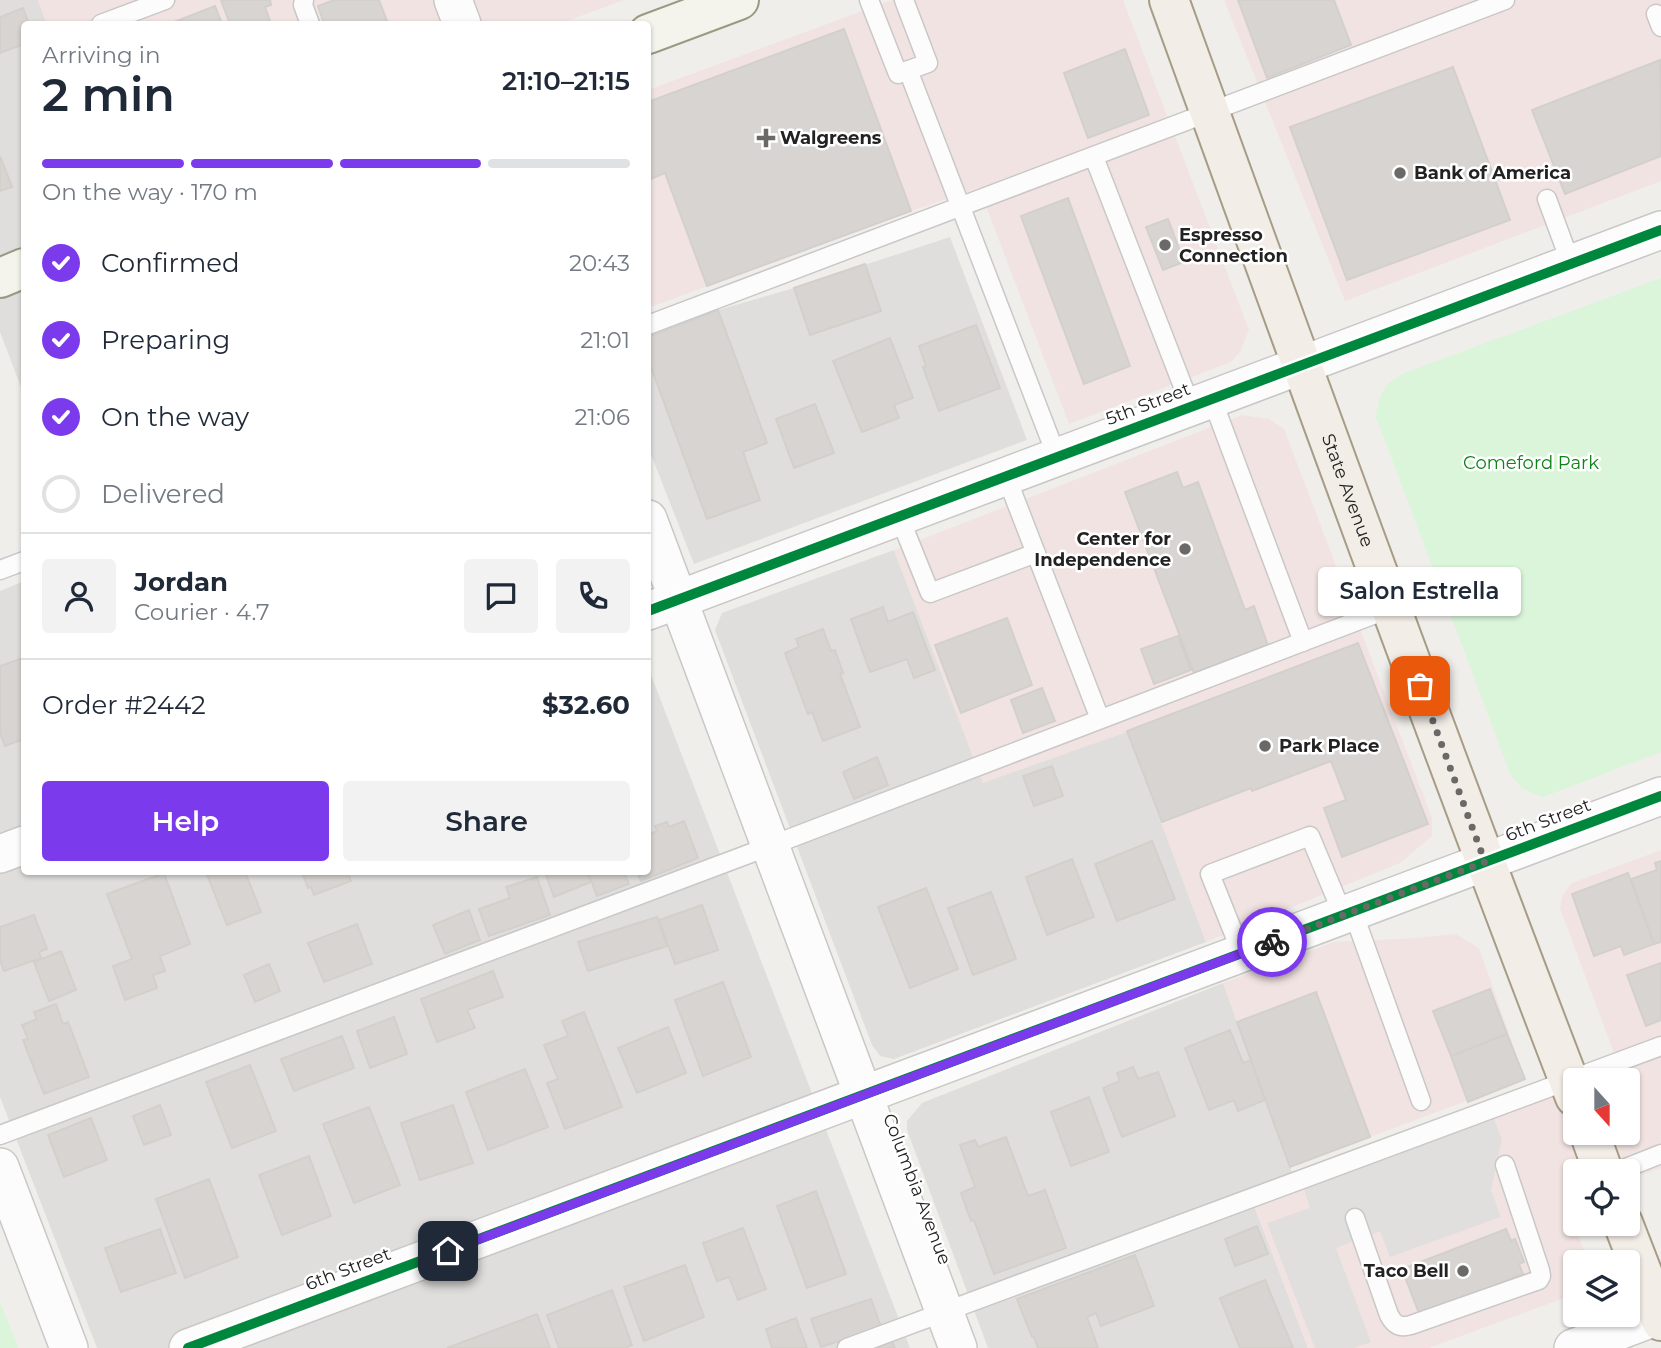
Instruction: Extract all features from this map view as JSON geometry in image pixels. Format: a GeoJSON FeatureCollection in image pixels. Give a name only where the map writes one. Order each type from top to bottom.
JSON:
{"type":"FeatureCollection","features":[{"type":"Feature","properties":{"kind":"main road"},"geometry":{"type":"LineString","coordinates":[[651,33],[739,0]]}},
{"type":"Feature","properties":{"kind":"main road","name":"State Avenue"},"geometry":{"type":"LineString","coordinates":[[1169,0],[1301,366],[1564,1068]]}},
{"type":"Feature","properties":{"kind":"main road"},"geometry":{"type":"LineString","coordinates":[[0,278],[21,269]]}},
{"type":"Feature","properties":{"kind":"main road"},"geometry":{"type":"LineString","coordinates":[[1628,1236],[1660,1317]]}},
{"type":"Feature","properties":{"kind":"street"},"geometry":{"type":"LineString","coordinates":[[453,0],[461,21]]}},
{"type":"Feature","properties":{"kind":"street","name":"5th Street"},"geometry":{"type":"LineString","coordinates":[[663,605],[1661,230]]}},
{"type":"Feature","properties":{"kind":"street","name":"Columbia Avenue"},"geometry":{"type":"LineString","coordinates":[[651,536],[663,605],[770,846],[958,1348]]}},
{"type":"Feature","properties":{"kind":"street","name":"6th Street"},"geometry":{"type":"LineString","coordinates":[[188,1348],[1661,796]]}},
{"type":"Feature","properties":{"kind":"street"},"geometry":{"type":"LineString","coordinates":[[0,854],[21,846]]}},
{"type":"Feature","properties":{"kind":"street"},"geometry":{"type":"LineString","coordinates":[[0,1167],[69,1348]]}},
{"type":"Feature","properties":{"kind":"street"},"geometry":{"type":"LineString","coordinates":[[1573,1348],[1660,1317]]}},
{"type":"Feature","properties":{"kind":"lane"},"geometry":{"type":"LineString","coordinates":[[109,21],[165,0]]}},
{"type":"Feature","properties":{"kind":"lane"},"geometry":{"type":"LineString","coordinates":[[304,0],[303,5],[309,21]]}},
{"type":"Feature","properties":{"kind":"lane"},"geometry":{"type":"LineString","coordinates":[[869,0],[903,72],[960,207],[1057,457]]}},
{"type":"Feature","properties":{"kind":"lane"},"geometry":{"type":"LineString","coordinates":[[903,72],[928,63],[904,0]]}},
{"type":"Feature","properties":{"kind":"lane"},"geometry":{"type":"LineString","coordinates":[[651,324],[1505,0]]}},
{"type":"Feature","properties":{"kind":"lane"},"geometry":{"type":"LineString","coordinates":[[1094,156],[1303,642]]}},
{"type":"Feature","properties":{"kind":"lane"},"geometry":{"type":"LineString","coordinates":[[1547,199],[1571,264]]}},
{"type":"Feature","properties":{"kind":"lane"},"geometry":{"type":"LineString","coordinates":[[1006,476],[1100,719]]}},
{"type":"Feature","properties":{"kind":"lane"},"geometry":{"type":"LineString","coordinates":[[899,516],[930,593],[1036,553]]}},
{"type":"Feature","properties":{"kind":"lane"},"geometry":{"type":"LineString","coordinates":[[0,570],[21,562]]}},
{"type":"Feature","properties":{"kind":"lane"},"geometry":{"type":"LineString","coordinates":[[0,1135],[770,846],[1391,608]]}},
{"type":"Feature","properties":{"kind":"lane"},"geometry":{"type":"LineString","coordinates":[[1242,954],[1210,874],[1310,836],[1348,913],[1421,1101]]}},
{"type":"Feature","properties":{"kind":"lane"},"geometry":{"type":"LineString","coordinates":[[1615,1068],[1661,1046]]}},
{"type":"Feature","properties":{"kind":"lane"},"geometry":{"type":"LineString","coordinates":[[847,1348],[944,1311],[1563,1092]]}},
{"type":"Feature","properties":{"kind":"lane"},"geometry":{"type":"LineString","coordinates":[[1640,1162],[1661,1154]]}},
{"type":"Feature","properties":{"kind":"lane"},"geometry":{"type":"LineString","coordinates":[[1355,1218],[1389,1315],[1397,1325],[1411,1325],[1539,1280],[1540,1270],[1505,1165]]}},
{"type":"Feature","properties":{"kind":"shaded area"},"geometry":{"type":"Polygon","coordinates":[[[0,0],[38,0],[46,21],[21,21],[21,387],[0,332],[0,0]]]}},
{"type":"Feature","properties":{"kind":"shaded area"},"geometry":{"type":"Polygon","coordinates":[[[38,0],[624,0],[567,21],[46,21],[38,0]]]}},
{"type":"Feature","properties":{"kind":"shaded area"},"geometry":{"type":"Polygon","coordinates":[[[892,0],[1123,0],[1249,330],[1240,352],[1231,362],[1069,424],[979,188],[651,307],[651,89],[892,0]]]}},
{"type":"Feature","properties":{"kind":"shaded area"},"geometry":{"type":"Polygon","coordinates":[[[1224,0],[1661,0],[1661,181],[1345,301],[1224,0]]]}},
{"type":"Feature","properties":{"kind":"shaded area"},"geometry":{"type":"Polygon","coordinates":[[[950,237],[1027,440],[694,564],[651,455],[651,336],[718,310],[950,237]]]}},
{"type":"Feature","properties":{"kind":"shaded area"},"geometry":{"type":"Polygon","coordinates":[[[1242,415],[1269,419],[1284,429],[1432,818],[1432,836],[1400,863],[1206,942],[1127,732],[983,783],[894,550],[1242,415]]]}},
{"type":"Feature","properties":{"kind":"shaded area"},"geometry":{"type":"Polygon","coordinates":[[[894,550],[983,782],[1127,731],[1206,942],[894,1059],[880,1056],[872,1045],[715,630],[722,613],[894,550]]]}},
{"type":"Feature","properties":{"kind":"shaded area"},"geometry":{"type":"Polygon","coordinates":[[[21,582],[21,875],[651,875],[651,675],[910,1348],[97,1348],[0,1097],[0,591],[21,582]]]}},
{"type":"Feature","properties":{"kind":"shaded area"},"geometry":{"type":"Polygon","coordinates":[[[1661,850],[1661,1039],[1615,1056],[1560,908],[1562,896],[1572,883],[1661,850]]]}},
{"type":"Feature","properties":{"kind":"shaded area"},"geometry":{"type":"Polygon","coordinates":[[[1456,934],[1479,948],[1525,1079],[1290,1167],[1223,983],[1334,942],[1456,934]]]}},
{"type":"Feature","properties":{"kind":"shaded area"},"geometry":{"type":"Polygon","coordinates":[[[1223,983],[1297,1186],[1253,1203],[1308,1348],[988,1348],[907,1130],[907,1121],[922,1103],[1223,983]]]}},
{"type":"Feature","properties":{"kind":"shaded area"},"geometry":{"type":"Polygon","coordinates":[[[1661,1051],[1661,1168],[1640,1176],[1640,1159],[1563,1159],[1563,1236],[1578,1236],[1584,1250],[1563,1250],[1563,1298],[1429,1348],[1308,1348],[1253,1202],[1563,1088],[1563,1145],[1640,1145],[1640,1068],[1616,1068],[1661,1051]]]}},
{"type":"Feature","properties":{"kind":"shaded area"},"geometry":{"type":"Polygon","coordinates":[[[1494,1119],[1502,1139],[1491,1190],[1501,1217],[1390,1257],[1380,1231],[1336,1248],[1371,1342],[1354,1348],[1315,1348],[1267,1223],[1310,1208],[1303,1186],[1494,1119]]]}},
{"type":"Feature","properties":{"kind":"green space","name":"Comeford Park"},"geometry":{"type":"Polygon","coordinates":[[[1661,278],[1661,752],[1543,797],[1523,789],[1511,776],[1376,417],[1379,402],[1383,390],[1404,373],[1661,278]]]}},
{"type":"Feature","properties":{"kind":"green space"},"geometry":{"type":"Polygon","coordinates":[[[0,1301],[18,1348],[0,1348],[0,1301]]]}},
{"type":"Feature","properties":{"kind":"building"},"geometry":{"type":"Polygon","coordinates":[[[221,0],[270,0],[271,5],[265,7],[270,21],[229,21],[221,0]]]}},
{"type":"Feature","properties":{"kind":"building"},"geometry":{"type":"Polygon","coordinates":[[[334,0],[379,0],[387,21],[323,21],[318,6],[334,0]]]}},
{"type":"Feature","properties":{"kind":"building"},"geometry":{"type":"Polygon","coordinates":[[[1238,0],[1334,0],[1351,45],[1267,78],[1238,0]]]}},
{"type":"Feature","properties":{"kind":"building"},"geometry":{"type":"Polygon","coordinates":[[[215,6],[221,21],[177,21],[215,6]]]}},
{"type":"Feature","properties":{"kind":"building"},"geometry":{"type":"Polygon","coordinates":[[[23,8],[28,21],[21,21],[21,45],[0,53],[0,17],[23,8]]]}},
{"type":"Feature","properties":{"kind":"building","name":"Walgreens"},"geometry":{"type":"Polygon","coordinates":[[[844,29],[911,211],[707,286],[665,173],[651,179],[651,101],[844,29]]]}},
{"type":"Feature","properties":{"kind":"building"},"geometry":{"type":"Polygon","coordinates":[[[1125,49],[1149,115],[1088,138],[1064,73],[1125,49]]]}},
{"type":"Feature","properties":{"kind":"building"},"geometry":{"type":"Polygon","coordinates":[[[1660,60],[1661,156],[1565,194],[1532,110],[1660,60]]]}},
{"type":"Feature","properties":{"kind":"building","name":"Bank of America"},"geometry":{"type":"Polygon","coordinates":[[[1453,67],[1510,220],[1347,280],[1290,127],[1453,67]]]}},
{"type":"Feature","properties":{"kind":"building"},"geometry":{"type":"Polygon","coordinates":[[[0,156],[12,187],[0,191],[0,156]]]}},
{"type":"Feature","properties":{"kind":"building"},"geometry":{"type":"Polygon","coordinates":[[[1068,198],[1130,366],[1084,384],[1021,216],[1068,198]]]}},
{"type":"Feature","properties":{"kind":"building","name":"Espresso Connection"},"geometry":{"type":"Polygon","coordinates":[[[1168,219],[1184,262],[1163,270],[1146,227],[1168,219]]]}},
{"type":"Feature","properties":{"kind":"building"},"geometry":{"type":"Polygon","coordinates":[[[865,264],[881,311],[810,335],[794,288],[865,264]]]}},
{"type":"Feature","properties":{"kind":"building"},"geometry":{"type":"Polygon","coordinates":[[[718,310],[767,443],[743,452],[760,500],[707,519],[651,367],[651,336],[718,310]]]}},
{"type":"Feature","properties":{"kind":"building"},"geometry":{"type":"Polygon","coordinates":[[[976,325],[1000,388],[939,411],[923,367],[926,366],[919,346],[976,325]]]}},
{"type":"Feature","properties":{"kind":"building"},"geometry":{"type":"Polygon","coordinates":[[[890,338],[913,398],[894,405],[899,418],[862,432],[833,361],[890,338]]]}},
{"type":"Feature","properties":{"kind":"building"},"geometry":{"type":"Polygon","coordinates":[[[815,404],[834,453],[794,468],[776,419],[815,404]]]}},
{"type":"Feature","properties":{"kind":"building","name":"Center for Independence"},"geometry":{"type":"Polygon","coordinates":[[[1177,472],[1183,488],[1198,482],[1245,610],[1254,606],[1268,646],[1194,673],[1125,492],[1177,472]]]}},
{"type":"Feature","properties":{"kind":"building"},"geometry":{"type":"Polygon","coordinates":[[[883,607],[888,622],[913,612],[935,670],[914,678],[907,659],[870,672],[851,619],[883,607]]]}},
{"type":"Feature","properties":{"kind":"building"},"geometry":{"type":"Polygon","coordinates":[[[1007,618],[1032,685],[961,713],[935,645],[1007,618]]]}},
{"type":"Feature","properties":{"kind":"building"},"geometry":{"type":"Polygon","coordinates":[[[823,629],[831,651],[835,650],[843,673],[840,674],[860,727],[823,741],[812,712],[808,714],[785,653],[799,647],[796,639],[823,629]]]}},
{"type":"Feature","properties":{"kind":"building"},"geometry":{"type":"Polygon","coordinates":[[[1178,636],[1191,670],[1154,684],[1141,649],[1178,636]]]}},
{"type":"Feature","properties":{"kind":"building","name":"Park Place"},"geometry":{"type":"Polygon","coordinates":[[[1358,643],[1428,824],[1342,857],[1324,808],[1346,800],[1331,761],[1162,822],[1127,731],[1358,643]]]}},
{"type":"Feature","properties":{"kind":"building"},"geometry":{"type":"Polygon","coordinates":[[[21,659],[21,740],[5,746],[0,733],[0,666],[21,659]]]}},
{"type":"Feature","properties":{"kind":"building"},"geometry":{"type":"Polygon","coordinates":[[[1042,688],[1055,721],[1023,733],[1011,700],[1042,688]]]}},
{"type":"Feature","properties":{"kind":"building"},"geometry":{"type":"Polygon","coordinates":[[[877,757],[888,785],[854,799],[843,772],[877,757]]]}},
{"type":"Feature","properties":{"kind":"building"},"geometry":{"type":"Polygon","coordinates":[[[1052,766],[1063,796],[1034,806],[1023,776],[1052,766]]]}},
{"type":"Feature","properties":{"kind":"building"},"geometry":{"type":"Polygon","coordinates":[[[684,821],[698,858],[641,881],[638,875],[651,875],[651,834],[657,831],[655,826],[667,822],[669,827],[684,821]]]}},
{"type":"Feature","properties":{"kind":"building"},"geometry":{"type":"Polygon","coordinates":[[[1152,841],[1175,899],[1117,921],[1095,864],[1152,841]]]}},
{"type":"Feature","properties":{"kind":"building"},"geometry":{"type":"Polygon","coordinates":[[[1072,859],[1094,917],[1047,935],[1026,877],[1072,859]]]}},
{"type":"Feature","properties":{"kind":"building"},"geometry":{"type":"Polygon","coordinates":[[[1661,861],[1661,942],[1654,944],[1631,879],[1657,870],[1655,863],[1661,861]]]}},
{"type":"Feature","properties":{"kind":"building"},"geometry":{"type":"Polygon","coordinates":[[[1628,873],[1654,944],[1624,955],[1621,946],[1594,956],[1572,894],[1628,873]]]}},
{"type":"Feature","properties":{"kind":"building"},"geometry":{"type":"Polygon","coordinates":[[[165,875],[190,944],[160,956],[165,971],[153,975],[157,988],[125,1000],[113,966],[132,959],[107,894],[165,875]]]}},
{"type":"Feature","properties":{"kind":"building"},"geometry":{"type":"Polygon","coordinates":[[[207,875],[246,875],[261,912],[227,925],[207,875]]]}},
{"type":"Feature","properties":{"kind":"building"},"geometry":{"type":"Polygon","coordinates":[[[303,875],[349,875],[351,881],[314,895],[311,887],[308,888],[303,875]]]}},
{"type":"Feature","properties":{"kind":"building"},"geometry":{"type":"Polygon","coordinates":[[[546,875],[590,875],[588,876],[591,882],[554,897],[546,875]]]}},
{"type":"Feature","properties":{"kind":"building"},"geometry":{"type":"Polygon","coordinates":[[[589,875],[625,875],[629,884],[597,896],[589,875]]]}},
{"type":"Feature","properties":{"kind":"building"},"geometry":{"type":"Polygon","coordinates":[[[537,877],[550,915],[489,936],[479,909],[510,898],[506,887],[537,877]]]}},
{"type":"Feature","properties":{"kind":"building"},"geometry":{"type":"Polygon","coordinates":[[[926,888],[958,969],[910,988],[878,907],[926,888]]]}},
{"type":"Feature","properties":{"kind":"building"},"geometry":{"type":"Polygon","coordinates":[[[991,892],[1016,959],[973,975],[948,908],[991,892]]]}},
{"type":"Feature","properties":{"kind":"building"},"geometry":{"type":"Polygon","coordinates":[[[702,905],[718,950],[675,964],[659,920],[702,905]]]}},
{"type":"Feature","properties":{"kind":"building"},"geometry":{"type":"Polygon","coordinates":[[[469,910],[480,940],[445,954],[433,925],[469,910]]]}},
{"type":"Feature","properties":{"kind":"building"},"geometry":{"type":"Polygon","coordinates":[[[34,915],[47,949],[39,952],[41,958],[4,971],[0,960],[0,927],[34,915]]]}},
{"type":"Feature","properties":{"kind":"building"},"geometry":{"type":"Polygon","coordinates":[[[657,917],[667,946],[588,971],[578,942],[657,917]]]}},
{"type":"Feature","properties":{"kind":"building"},"geometry":{"type":"Polygon","coordinates":[[[357,924],[372,964],[324,982],[308,943],[357,924]]]}},
{"type":"Feature","properties":{"kind":"building"},"geometry":{"type":"Polygon","coordinates":[[[61,951],[76,990],[49,1001],[34,962],[61,951]]]}},
{"type":"Feature","properties":{"kind":"building"},"geometry":{"type":"Polygon","coordinates":[[[1661,963],[1661,1020],[1646,1026],[1627,975],[1661,963]]]}},
{"type":"Feature","properties":{"kind":"building"},"geometry":{"type":"Polygon","coordinates":[[[269,964],[280,991],[255,1002],[244,975],[269,964]]]}},
{"type":"Feature","properties":{"kind":"building"},"geometry":{"type":"Polygon","coordinates":[[[493,971],[503,997],[467,1010],[475,1028],[437,1042],[421,999],[493,971]]]}},
{"type":"Feature","properties":{"kind":"building"},"geometry":{"type":"Polygon","coordinates":[[[723,982],[751,1057],[703,1076],[675,1000],[723,982]]]}},
{"type":"Feature","properties":{"kind":"building"},"geometry":{"type":"Polygon","coordinates":[[[1490,989],[1507,1034],[1451,1056],[1433,1011],[1490,989]]]}},
{"type":"Feature","properties":{"kind":"building"},"geometry":{"type":"Polygon","coordinates":[[[1316,992],[1370,1137],[1290,1167],[1237,1022],[1316,992]]]}},
{"type":"Feature","properties":{"kind":"building"},"geometry":{"type":"Polygon","coordinates":[[[56,1004],[63,1024],[68,1022],[89,1077],[44,1094],[23,1040],[28,1039],[22,1025],[37,1019],[34,1012],[56,1004]]]}},
{"type":"Feature","properties":{"kind":"building"},"geometry":{"type":"Polygon","coordinates":[[[584,1012],[622,1107],[565,1129],[547,1083],[558,1079],[544,1045],[568,1036],[562,1021],[584,1012]]]}},
{"type":"Feature","properties":{"kind":"building"},"geometry":{"type":"Polygon","coordinates":[[[394,1017],[407,1054],[370,1068],[357,1031],[394,1017]]]}},
{"type":"Feature","properties":{"kind":"building"},"geometry":{"type":"Polygon","coordinates":[[[668,1027],[686,1073],[637,1093],[618,1048],[668,1027]]]}},
{"type":"Feature","properties":{"kind":"building"},"geometry":{"type":"Polygon","coordinates":[[[1230,1030],[1243,1063],[1251,1060],[1265,1100],[1238,1111],[1234,1100],[1209,1110],[1185,1048],[1230,1030]]]}},
{"type":"Feature","properties":{"kind":"building"},"geometry":{"type":"Polygon","coordinates":[[[1507,1034],[1525,1079],[1468,1102],[1451,1056],[1507,1034]]]}},
{"type":"Feature","properties":{"kind":"building"},"geometry":{"type":"Polygon","coordinates":[[[342,1036],[354,1068],[294,1091],[281,1059],[342,1036]]]}},
{"type":"Feature","properties":{"kind":"building"},"geometry":{"type":"Polygon","coordinates":[[[250,1065],[276,1131],[232,1148],[206,1082],[250,1065]]]}},
{"type":"Feature","properties":{"kind":"building"},"geometry":{"type":"Polygon","coordinates":[[[1133,1067],[1138,1079],[1158,1072],[1175,1116],[1122,1137],[1103,1088],[1120,1081],[1117,1073],[1133,1067]]]}},
{"type":"Feature","properties":{"kind":"building"},"geometry":{"type":"Polygon","coordinates":[[[525,1069],[548,1127],[488,1150],[466,1092],[525,1069]]]}},
{"type":"Feature","properties":{"kind":"building"},"geometry":{"type":"Polygon","coordinates":[[[1089,1097],[1109,1152],[1071,1166],[1051,1112],[1089,1097]]]}},
{"type":"Feature","properties":{"kind":"building"},"geometry":{"type":"Polygon","coordinates":[[[160,1105],[171,1135],[144,1145],[133,1116],[160,1105]]]}},
{"type":"Feature","properties":{"kind":"building"},"geometry":{"type":"Polygon","coordinates":[[[453,1105],[473,1163],[420,1180],[401,1123],[453,1105]]]}},
{"type":"Feature","properties":{"kind":"building"},"geometry":{"type":"Polygon","coordinates":[[[369,1107],[400,1185],[354,1203],[323,1124],[369,1107]]]}},
{"type":"Feature","properties":{"kind":"building"},"geometry":{"type":"Polygon","coordinates":[[[91,1118],[107,1160],[64,1177],[48,1135],[91,1118]]]}},
{"type":"Feature","properties":{"kind":"building"},"geometry":{"type":"Polygon","coordinates":[[[1006,1137],[1028,1196],[1045,1190],[1066,1248],[994,1274],[961,1193],[975,1187],[960,1145],[975,1140],[978,1147],[1006,1137]]]}},
{"type":"Feature","properties":{"kind":"building"},"geometry":{"type":"Polygon","coordinates":[[[309,1156],[331,1216],[282,1235],[259,1175],[309,1156]]]}},
{"type":"Feature","properties":{"kind":"building"},"geometry":{"type":"Polygon","coordinates":[[[209,1179],[238,1257],[185,1278],[156,1199],[209,1179]]]}},
{"type":"Feature","properties":{"kind":"building"},"geometry":{"type":"Polygon","coordinates":[[[816,1191],[846,1274],[807,1288],[777,1206],[816,1191]]]}},
{"type":"Feature","properties":{"kind":"building"},"geometry":{"type":"Polygon","coordinates":[[[1257,1226],[1268,1254],[1235,1266],[1225,1239],[1257,1226]]]}},
{"type":"Feature","properties":{"kind":"building"},"geometry":{"type":"Polygon","coordinates":[[[743,1228],[766,1289],[738,1300],[729,1277],[717,1281],[703,1243],[743,1228]]]}},
{"type":"Feature","properties":{"kind":"building"},"geometry":{"type":"Polygon","coordinates":[[[160,1229],[176,1273],[121,1292],[105,1248],[160,1229]]]}},
{"type":"Feature","properties":{"kind":"building","name":"Taco Bell"},"geometry":{"type":"Polygon","coordinates":[[[1506,1229],[1511,1241],[1515,1239],[1524,1262],[1519,1264],[1523,1274],[1495,1285],[1496,1288],[1420,1316],[1402,1269],[1506,1229]]]}},
{"type":"Feature","properties":{"kind":"building"},"geometry":{"type":"Polygon","coordinates":[[[1135,1255],[1154,1306],[1101,1326],[1096,1313],[1087,1317],[1098,1348],[1038,1348],[1017,1299],[1135,1255]]]}},
{"type":"Feature","properties":{"kind":"building"},"geometry":{"type":"Polygon","coordinates":[[[685,1265],[704,1317],[644,1341],[624,1287],[685,1265]]]}},
{"type":"Feature","properties":{"kind":"building"},"geometry":{"type":"Polygon","coordinates":[[[1265,1280],[1293,1348],[1240,1348],[1220,1298],[1265,1280]]]}},
{"type":"Feature","properties":{"kind":"building"},"geometry":{"type":"Polygon","coordinates":[[[612,1290],[632,1345],[625,1348],[559,1348],[547,1315],[612,1290]]]}},
{"type":"Feature","properties":{"kind":"building"},"geometry":{"type":"Polygon","coordinates":[[[871,1299],[881,1327],[821,1347],[811,1319],[871,1299]]]}},
{"type":"Feature","properties":{"kind":"building"},"geometry":{"type":"Polygon","coordinates":[[[537,1314],[550,1348],[447,1348],[537,1314]]]}},
{"type":"Feature","properties":{"kind":"building"},"geometry":{"type":"Polygon","coordinates":[[[796,1318],[807,1348],[772,1348],[766,1329],[796,1318]]]}},
{"type":"Feature","properties":{"kind":"building"},"geometry":{"type":"Polygon","coordinates":[[[890,1337],[895,1348],[861,1348],[890,1337]]]}},
{"type":"Feature","properties":{"kind":"cycle path"},"geometry":{"type":"LineString","coordinates":[[651,610],[1661,230]]}},
{"type":"Feature","properties":{"kind":"cycle path"},"geometry":{"type":"LineString","coordinates":[[188,1348],[1661,796]]}},
{"type":"Feature","properties":{"kind":"way so far"},"geometry":{"type":"LineString","coordinates":[[1272,942],[1485,862],[1420,686]]}},
{"type":"Feature","properties":{"kind":"place","name":"Walgreens"},"geometry":{"type":"Point","coordinates":[766,138]}},
{"type":"Feature","properties":{"kind":"place","name":"Bank of America"},"geometry":{"type":"Point","coordinates":[1400,173]}},
{"type":"Feature","properties":{"kind":"place","name":"Espresso Connection"},"geometry":{"type":"Point","coordinates":[1165,245]}},
{"type":"Feature","properties":{"kind":"place","name":"Center for Independence"},"geometry":{"type":"Point","coordinates":[1185,549]}},
{"type":"Feature","properties":{"kind":"place","name":"Salon Estrella"},"geometry":{"type":"Point","coordinates":[1420,686]}},
{"type":"Feature","properties":{"kind":"place","name":"Park Place"},"geometry":{"type":"Point","coordinates":[1265,746]}},
{"type":"Feature","properties":{"kind":"place","name":"Taco Bell"},"geometry":{"type":"Point","coordinates":[1463,1271]}},
{"type":"Feature","properties":{"kind":"route"},"geometry":{"type":"LineString","coordinates":[[448,1251],[1272,942]]}}]}
